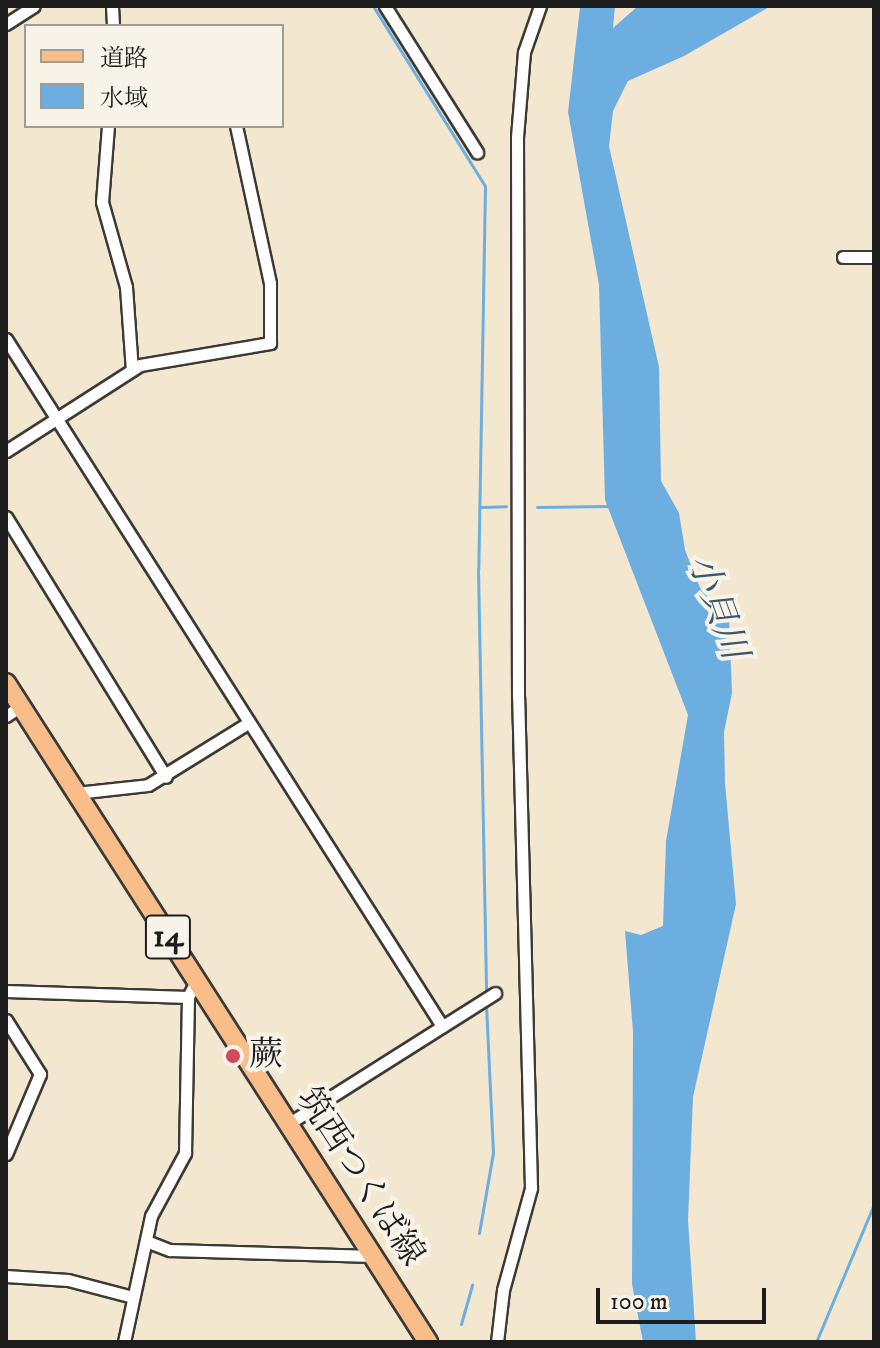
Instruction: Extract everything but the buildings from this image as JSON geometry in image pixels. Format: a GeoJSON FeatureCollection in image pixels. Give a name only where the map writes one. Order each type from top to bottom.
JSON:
{"type":"FeatureCollection","features":[{"type":"Feature","properties":{"kind":"main road","name":"筑西つくば線"},"geometry":{"type":"LineString","coordinates":[[6,683],[14,711],[76,793],[192,989],[288,1124],[428,1342]]}},
{"type":"Feature","properties":{"kind":"street"},"geometry":{"type":"LineString","coordinates":[[6,24],[34,6]]}},
{"type":"Feature","properties":{"kind":"street"},"geometry":{"type":"LineString","coordinates":[[385,6],[477,152]]}},
{"type":"Feature","properties":{"kind":"street"},"geometry":{"type":"LineString","coordinates":[[497,1342],[503,1290],[531,1188],[518,697],[517,137],[524,52],[540,6]]}},
{"type":"Feature","properties":{"kind":"street"},"geometry":{"type":"LineString","coordinates":[[108,128],[102,202],[126,287],[132,370]]}},
{"type":"Feature","properties":{"kind":"street"},"geometry":{"type":"LineString","coordinates":[[6,451],[132,370],[270,343],[270,283],[236,128]]}},
{"type":"Feature","properties":{"kind":"street"},"geometry":{"type":"LineString","coordinates":[[843,257],[874,257]]}},
{"type":"Feature","properties":{"kind":"street"},"geometry":{"type":"LineString","coordinates":[[6,339],[442,1026]]}},
{"type":"Feature","properties":{"kind":"street"},"geometry":{"type":"LineString","coordinates":[[6,517],[166,777]]}},
{"type":"Feature","properties":{"kind":"street"},"geometry":{"type":"LineString","coordinates":[[76,793],[132,789],[166,777],[248,723]]}},
{"type":"Feature","properties":{"kind":"street"},"geometry":{"type":"LineString","coordinates":[[6,991],[192,989],[185,1153],[151,1216],[124,1342]]}},
{"type":"Feature","properties":{"kind":"street"},"geometry":{"type":"LineString","coordinates":[[288,1124],[489,997]]}},
{"type":"Feature","properties":{"kind":"street"},"geometry":{"type":"LineString","coordinates":[[6,1020],[40,1074],[6,1154]]}},
{"type":"Feature","properties":{"kind":"street"},"geometry":{"type":"LineString","coordinates":[[146,1241],[170,1250],[373,1256]]}},
{"type":"Feature","properties":{"kind":"street"},"geometry":{"type":"LineString","coordinates":[[6,1276],[68,1280],[133,1297]]}},
{"type":"Feature","properties":{"kind":"water","name":"小貝川"},"geometry":{"type":"Polygon","coordinates":[[[615,6],[613,28],[638,6],[771,6],[684,56],[628,81],[613,111],[609,146],[659,367],[661,481],[679,513],[685,550],[701,590],[729,618],[732,693],[724,732],[725,783],[736,904],[693,1097],[688,1220],[696,1342],[643,1342],[632,1284],[633,1032],[625,931],[641,935],[663,926],[666,841],[688,715],[605,500],[599,285],[568,112],[580,7],[615,6]]]}},
{"type":"Feature","properties":{"kind":"waterway"},"geometry":{"type":"LineString","coordinates":[[373,6],[485,186],[478,569],[486,994]]}},
{"type":"Feature","properties":{"kind":"waterway"},"geometry":{"type":"LineString","coordinates":[[481,507],[506,506]]}},
{"type":"Feature","properties":{"kind":"waterway"},"geometry":{"type":"LineString","coordinates":[[537,507],[609,506]]}},
{"type":"Feature","properties":{"kind":"waterway"},"geometry":{"type":"LineString","coordinates":[[479,1233],[493,1153],[486,1002]]}},
{"type":"Feature","properties":{"kind":"waterway"},"geometry":{"type":"LineString","coordinates":[[816,1342],[874,1204]]}},
{"type":"Feature","properties":{"kind":"waterway"},"geometry":{"type":"LineString","coordinates":[[461,1324],[472,1285]]}},
{"type":"Feature","properties":{"kind":"place","name":"蕨"},"geometry":{"type":"Point","coordinates":[233,1056]}}]}
